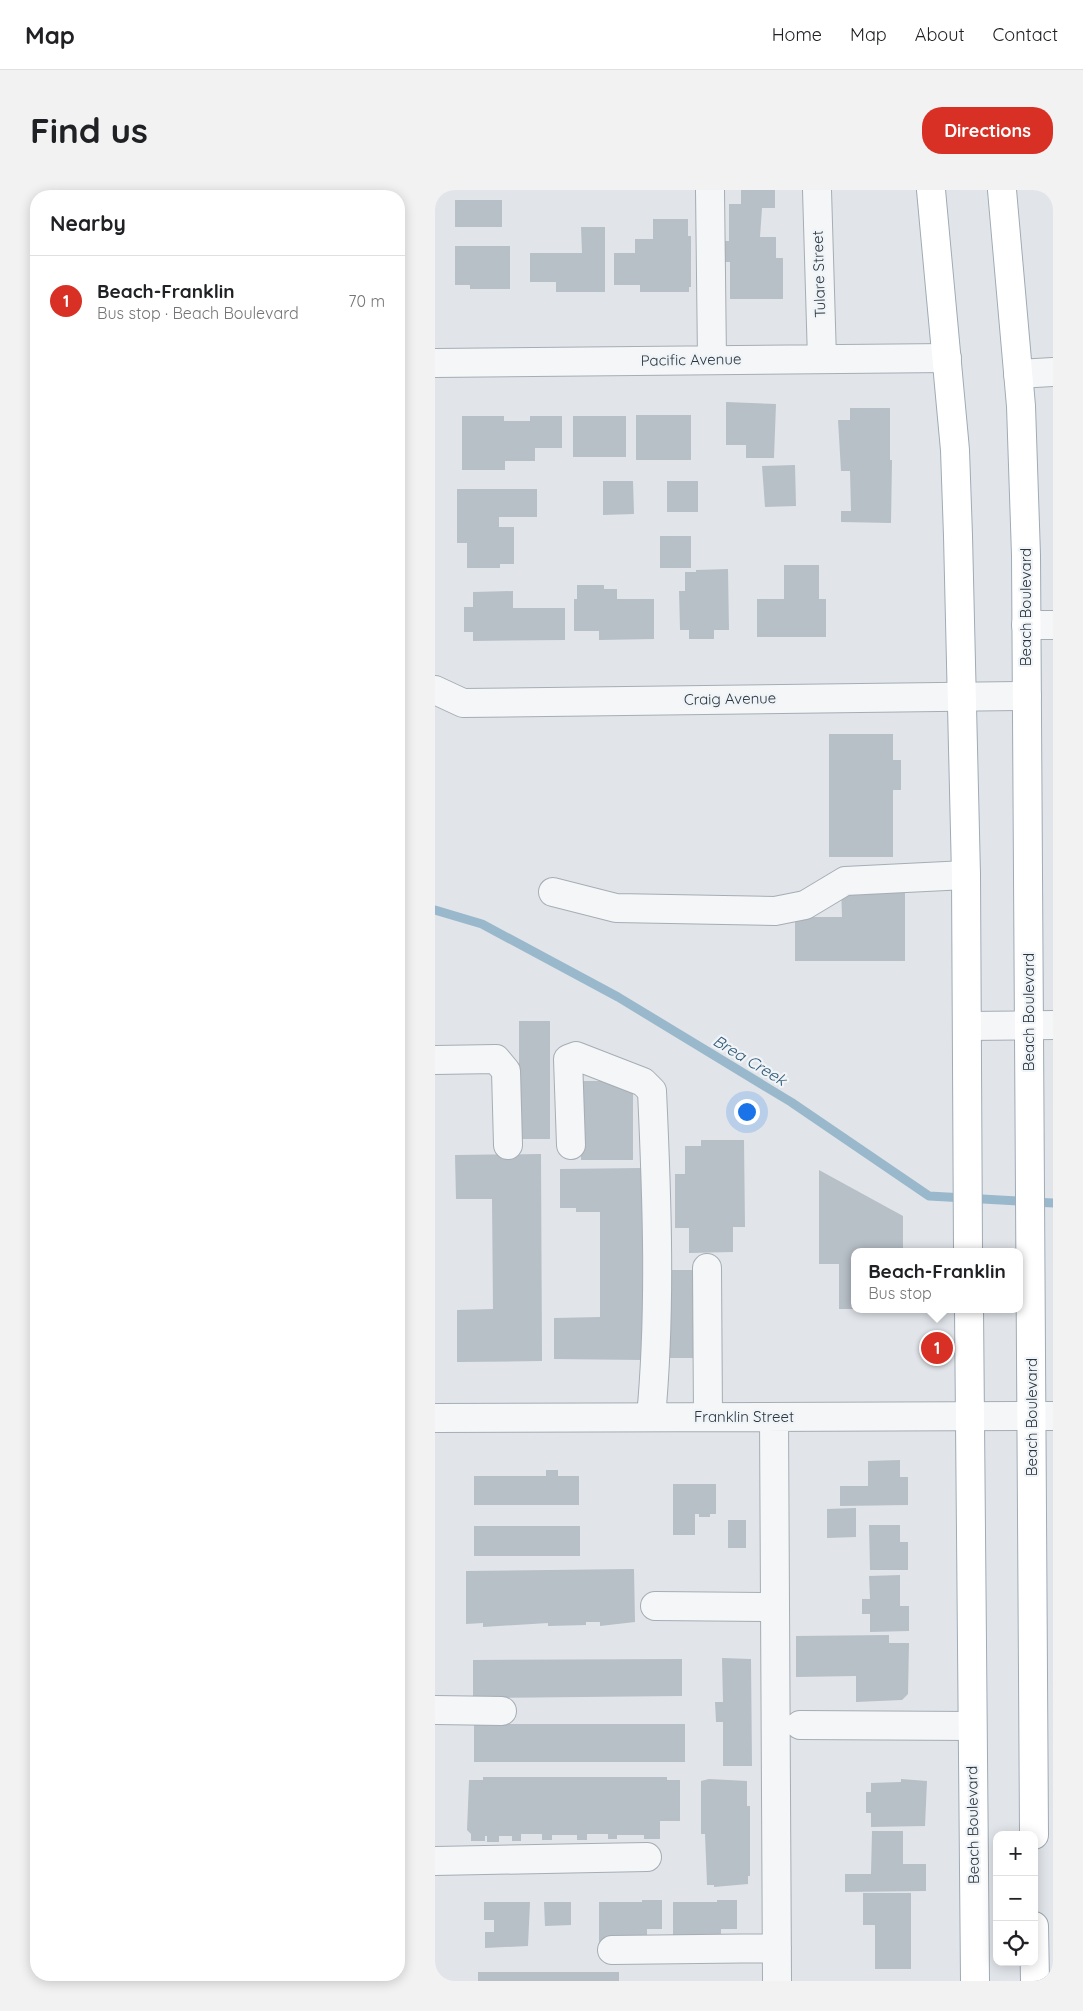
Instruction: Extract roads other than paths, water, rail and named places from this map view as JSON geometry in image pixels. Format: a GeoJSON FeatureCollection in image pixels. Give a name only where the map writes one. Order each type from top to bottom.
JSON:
{"type":"FeatureCollection","features":[{"type":"Feature","properties":{"kind":"main road"},"geometry":{"type":"LineString","coordinates":[[931,190],[955,450],[963,696],[968,1243]]}},
{"type":"Feature","properties":{"kind":"main road","name":"Beach Boulevard"},"geometry":{"type":"LineString","coordinates":[[1002,190],[1018,374],[1025,500],[1040,625],[1027,696],[1041,1026],[1030,1168],[1030,1242],[1043,1416],[1034,1831]]}},
{"type":"Feature","properties":{"kind":"main road","name":"Beach Boulevard"},"geometry":{"type":"LineString","coordinates":[[969,1313],[975,1981]]}},
{"type":"Feature","properties":{"kind":"main road"},"geometry":{"type":"LineString","coordinates":[[1035,1966],[1035,1981]]}},
{"type":"Feature","properties":{"kind":"street"},"geometry":{"type":"LineString","coordinates":[[710,190],[712,360]]}},
{"type":"Feature","properties":{"kind":"street","name":"Tulare Street"},"geometry":{"type":"LineString","coordinates":[[817,190],[822,359]]}},
{"type":"Feature","properties":{"kind":"street","name":"Pacific Avenue"},"geometry":{"type":"LineString","coordinates":[[435,363],[947,358]]}},
{"type":"Feature","properties":{"kind":"street"},"geometry":{"type":"LineString","coordinates":[[1018,374],[1053,372]]}},
{"type":"Feature","properties":{"kind":"street","name":"Craig Avenue"},"geometry":{"type":"LineString","coordinates":[[435,690],[463,702],[1027,696]]}},
{"type":"Feature","properties":{"kind":"street"},"geometry":{"type":"LineString","coordinates":[[553,892],[616,908],[775,912],[805,905],[845,880],[965,875]]}},
{"type":"Feature","properties":{"kind":"street"},"geometry":{"type":"LineString","coordinates":[[967,1026],[1041,1026]]}},
{"type":"Feature","properties":{"kind":"street"},"geometry":{"type":"LineString","coordinates":[[571,1145],[568,1059],[576,1056],[643,1082],[652,1091],[656,1165],[656,1365],[651,1417]]}},
{"type":"Feature","properties":{"kind":"street"},"geometry":{"type":"LineString","coordinates":[[435,1060],[496,1059],[506,1071],[508,1145]]}},
{"type":"Feature","properties":{"kind":"street"},"geometry":{"type":"LineString","coordinates":[[707,1268],[708,1417]]}},
{"type":"Feature","properties":{"kind":"street","name":"Franklin Street"},"geometry":{"type":"LineString","coordinates":[[435,1418],[1043,1416]]}},
{"type":"Feature","properties":{"kind":"street"},"geometry":{"type":"LineString","coordinates":[[774,1417],[777,1981]]}},
{"type":"Feature","properties":{"kind":"street"},"geometry":{"type":"LineString","coordinates":[[655,1606],[775,1607]]}},
{"type":"Feature","properties":{"kind":"street"},"geometry":{"type":"LineString","coordinates":[[435,1710],[502,1711]]}},
{"type":"Feature","properties":{"kind":"street"},"geometry":{"type":"LineString","coordinates":[[799,1725],[972,1726]]}},
{"type":"Feature","properties":{"kind":"street"},"geometry":{"type":"LineString","coordinates":[[435,1861],[647,1858]]}},
{"type":"Feature","properties":{"kind":"street"},"geometry":{"type":"LineString","coordinates":[[612,1950],[777,1948]]}},
{"type":"Feature","properties":{"kind":"waterway","name":"Brea Creek"},"geometry":{"type":"LineString","coordinates":[[435,910],[482,924],[618,997],[791,1102],[929,1196],[1053,1203]]}},
{"type":"Feature","properties":{"kind":"place","name":"Beach-Franklin"},"geometry":{"type":"Point","coordinates":[937,1348]}}]}
